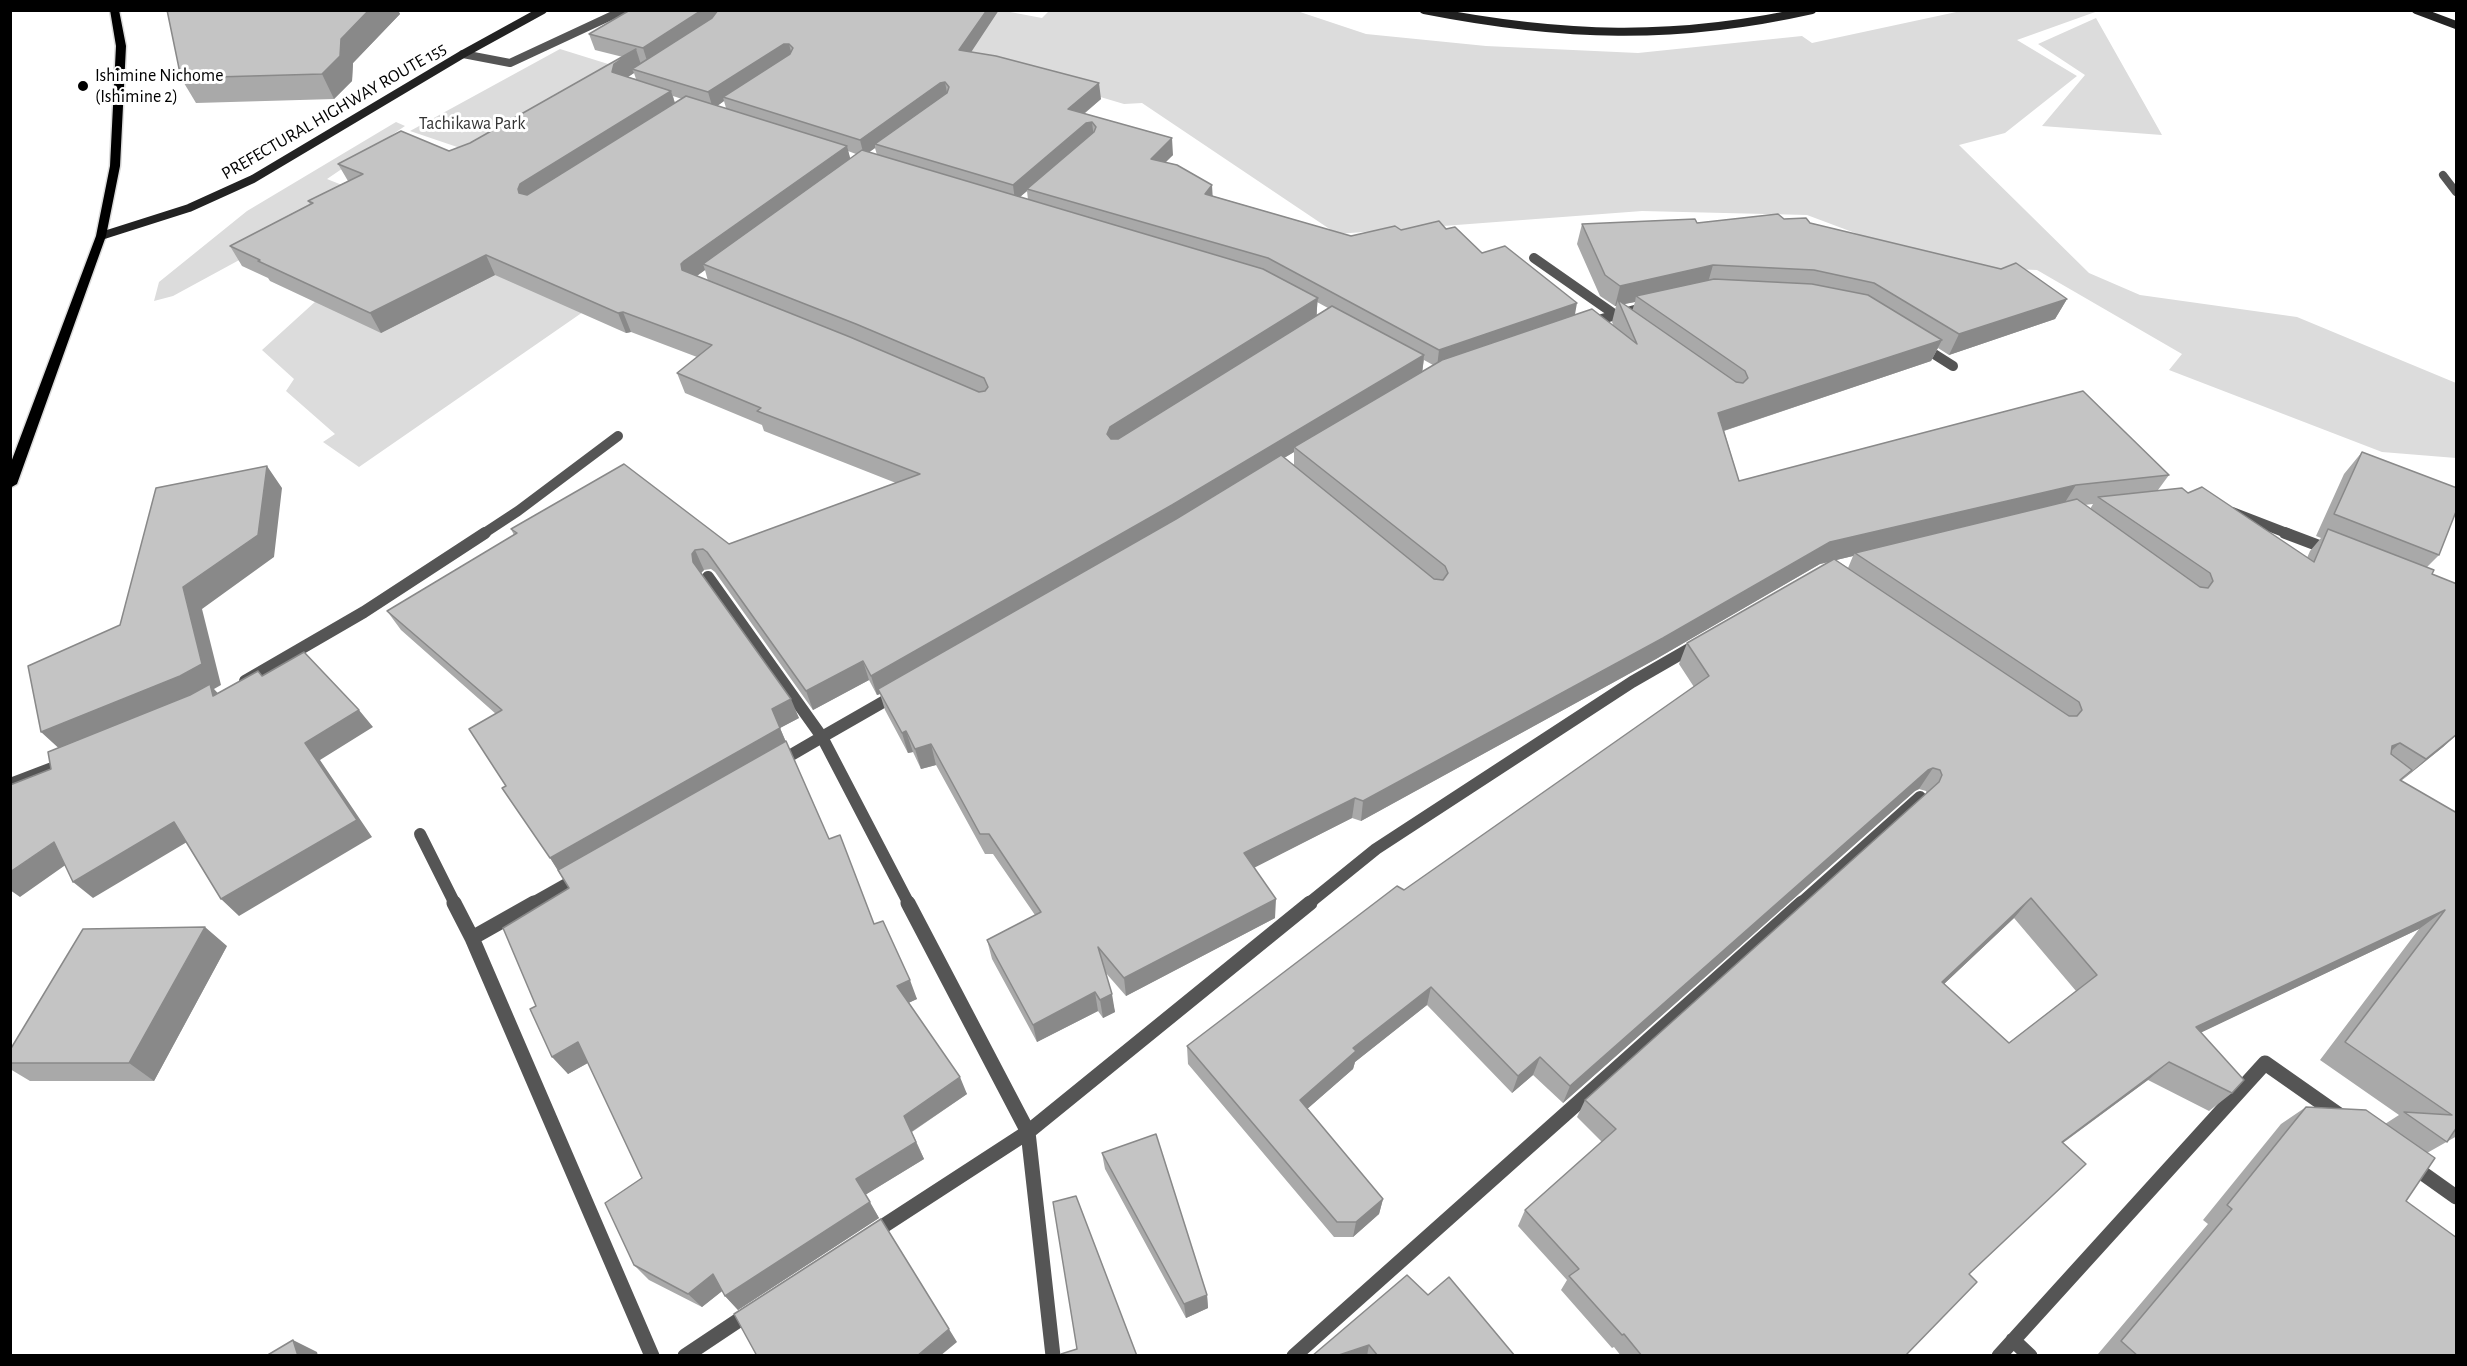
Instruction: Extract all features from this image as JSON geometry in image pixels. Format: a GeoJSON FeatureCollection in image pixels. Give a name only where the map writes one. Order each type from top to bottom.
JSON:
{"type":"FeatureCollection","features":[{"type":"Feature","properties":{"kind":"main road"},"geometry":{"type":"LineString","coordinates":[[10,484],[101,236],[115,166],[121,46],[114,10]]}},
{"type":"Feature","properties":{"kind":"main road","name":"PREFECTURAL HIGHWAY ROUTE 155"},"geometry":{"type":"LineString","coordinates":[[101,236],[189,208],[253,179],[463,54],[543,10]]}},
{"type":"Feature","properties":{"kind":"main road"},"geometry":{"type":"LineString","coordinates":[[1424,10],[1528,28],[1601,33],[1703,29],[1744,24],[1812,10]]}},
{"type":"Feature","properties":{"kind":"main road"},"geometry":{"type":"LineString","coordinates":[[2416,10],[2457,25]]}},
{"type":"Feature","properties":{"kind":"street"},"geometry":{"type":"LineString","coordinates":[[463,54],[510,63],[610,16],[635,10]]}},
{"type":"Feature","properties":{"kind":"street"},"geometry":{"type":"LineString","coordinates":[[2443,176],[2457,192]]}},
{"type":"Feature","properties":{"kind":"street"},"geometry":{"type":"LineString","coordinates":[[1534,258],[1623,321]]}},
{"type":"Feature","properties":{"kind":"street"},"geometry":{"type":"LineString","coordinates":[[1580,326],[1613,314],[1660,304]]}},
{"type":"Feature","properties":{"kind":"street"},"geometry":{"type":"LineString","coordinates":[[1913,342],[1953,366]]}},
{"type":"Feature","properties":{"kind":"street"},"geometry":{"type":"LineString","coordinates":[[233,688],[364,612],[518,511],[618,436]]}},
{"type":"Feature","properties":{"kind":"street"},"geometry":{"type":"LineString","coordinates":[[2221,508],[2339,554]]}},
{"type":"Feature","properties":{"kind":"street"},"geometry":{"type":"LineString","coordinates":[[708,577],[822,737],[1028,1132],[1053,1356]]}},
{"type":"Feature","properties":{"kind":"street"},"geometry":{"type":"LineString","coordinates":[[858,1242],[1028,1132],[1376,849],[1632,682],[1713,635]]}},
{"type":"Feature","properties":{"kind":"street"},"geometry":{"type":"LineString","coordinates":[[771,767],[904,690]]}},
{"type":"Feature","properties":{"kind":"street"},"geometry":{"type":"LineString","coordinates":[[10,784],[73,759]]}},
{"type":"Feature","properties":{"kind":"street"},"geometry":{"type":"LineString","coordinates":[[1294,1356],[1920,797]]}},
{"type":"Feature","properties":{"kind":"street"},"geometry":{"type":"LineString","coordinates":[[420,834],[472,938],[651,1356]]}},
{"type":"Feature","properties":{"kind":"street"},"geometry":{"type":"LineString","coordinates":[[472,938],[596,867]]}},
{"type":"Feature","properties":{"kind":"street"},"geometry":{"type":"LineString","coordinates":[[1999,1356],[2265,1063],[2351,1123]]}},
{"type":"Feature","properties":{"kind":"street"},"geometry":{"type":"LineString","coordinates":[[2399,1157],[2457,1197]]}},
{"type":"Feature","properties":{"kind":"street"},"geometry":{"type":"LineString","coordinates":[[685,1356],[769,1300]]}},
{"type":"Feature","properties":{"kind":"street"},"geometry":{"type":"LineString","coordinates":[[2013,1340],[2030,1356]]}},
{"type":"Feature","properties":{"kind":"green space"},"geometry":{"type":"Polygon","coordinates":[[[942,10],[1005,11],[1042,18],[1050,10],[1297,11],[1366,34],[1486,46],[1638,53],[1802,36],[1812,43],[1961,11],[2098,11],[2017,40],[2077,76],[2005,133],[1959,145],[2089,273],[2140,295],[2297,317],[2456,383],[2456,458],[2382,452],[2169,370],[2182,354],[2037,270],[1943,266],[1807,215],[1642,211],[1337,234],[1142,103],[1124,104],[989,64],[936,59],[942,10]]]}},
{"type":"Feature","properties":{"kind":"green space"},"geometry":{"type":"Polygon","coordinates":[[[2096,18],[2162,135],[2042,126],[2085,75],[2038,44],[2096,18]]]}},
{"type":"Feature","properties":{"kind":"green space","name":"Tachikawa Park"},"geometry":{"type":"Polygon","coordinates":[[[560,49],[621,68],[472,152],[410,131],[560,49]]]}},
{"type":"Feature","properties":{"kind":"green space"},"geometry":{"type":"Polygon","coordinates":[[[396,122],[405,126],[327,179],[347,187],[346,202],[173,296],[154,301],[159,282],[247,211],[396,122]]]}},
{"type":"Feature","properties":{"kind":"green space"},"geometry":{"type":"Polygon","coordinates":[[[439,229],[622,285],[359,467],[323,442],[335,434],[286,391],[294,379],[262,350],[327,291],[439,229]]]}},
{"type":"Feature","properties":{"kind":"building"},"geometry":{"type":"Polygon","coordinates":[[[167,10],[369,10],[341,39],[340,56],[322,74],[181,78],[167,10]]]}},
{"type":"Feature","properties":{"kind":"building"},"geometry":{"type":"Polygon","coordinates":[[[630,10],[702,10],[643,48],[589,34],[630,10]]]}},
{"type":"Feature","properties":{"kind":"building"},"geometry":{"type":"Polygon","coordinates":[[[718,10],[987,10],[959,50],[996,56],[1099,83],[1068,109],[1172,138],[1151,159],[1177,165],[1212,185],[1205,194],[1351,236],[1395,226],[1401,230],[1439,221],[1446,229],[1455,227],[1482,253],[1505,246],[1577,303],[1439,350],[1268,258],[1027,189],[1094,132],[1096,127],[1092,122],[1086,123],[1013,185],[875,144],[947,93],[949,87],[945,82],[940,83],[860,140],[723,97],[790,54],[793,48],[789,44],[784,44],[708,92],[632,69],[712,18],[718,10]]]}},
{"type":"Feature","properties":{"kind":"building"},"geometry":{"type":"Polygon","coordinates":[[[636,49],[614,64],[612,72],[671,91],[520,184],[519,193],[527,195],[686,96],[847,146],[684,261],[681,264],[682,270],[850,337],[979,392],[985,391],[988,387],[984,378],[856,324],[703,264],[862,150],[1263,269],[1318,298],[1110,427],[1107,434],[1111,439],[1118,439],[1332,306],[1424,355],[1172,505],[871,676],[863,661],[806,691],[707,552],[703,549],[695,550],[692,554],[693,562],[791,699],[772,709],[780,728],[550,858],[502,788],[506,786],[469,729],[502,710],[387,611],[517,533],[511,529],[624,464],[729,544],[920,474],[757,411],[761,408],[677,373],[712,345],[623,312],[618,313],[486,255],[370,313],[230,246],[313,203],[308,201],[363,174],[338,164],[401,131],[449,151],[470,143],[636,49]]]}},
{"type":"Feature","properties":{"kind":"building"},"geometry":{"type":"Polygon","coordinates":[[[1778,214],[1784,219],[1806,218],[1810,223],[2001,269],[2016,263],[2067,299],[1959,334],[1874,283],[1814,270],[1713,265],[1620,286],[1605,275],[1582,224],[1695,219],[1697,223],[1778,214]]]}},
{"type":"Feature","properties":{"kind":"building"},"geometry":{"type":"Polygon","coordinates":[[[1714,279],[1812,284],[1868,295],[1942,340],[1718,413],[1739,481],[2083,391],[2169,475],[2076,485],[1830,542],[1663,638],[1363,801],[1355,798],[1244,853],[1276,899],[1124,978],[1098,947],[1112,994],[1100,1000],[1095,992],[1033,1025],[987,940],[1041,912],[989,834],[980,834],[931,744],[915,749],[906,731],[902,733],[878,689],[1176,519],[1281,455],[1434,579],[1443,580],[1448,573],[1445,566],[1294,447],[1442,360],[1592,309],[1637,344],[1618,300],[1736,382],[1743,383],[1748,378],[1745,371],[1636,296],[1714,279]]]}},
{"type":"Feature","properties":{"kind":"building"},"geometry":{"type":"Polygon","coordinates":[[[2362,452],[2457,488],[2457,509],[2439,555],[2334,514],[2362,452]]]}},
{"type":"Feature","properties":{"kind":"building"},"geometry":{"type":"Polygon","coordinates":[[[267,466],[258,535],[183,587],[202,664],[180,676],[41,732],[28,666],[120,625],[156,488],[267,466]]]}},
{"type":"Feature","properties":{"kind":"building"},"geometry":{"type":"Polygon","coordinates":[[[2202,487],[2314,562],[2328,529],[2434,570],[2432,574],[2457,584],[2457,734],[2426,759],[2400,743],[2392,746],[2391,754],[2412,770],[2400,780],[2457,813],[2457,1127],[2447,1142],[2404,1112],[2452,1115],[2345,1042],[2445,910],[2196,1027],[2244,1080],[2232,1093],[2169,1062],[2062,1142],[2086,1164],[1969,1274],[1977,1282],[1905,1356],[1642,1356],[1569,1276],[1579,1269],[1525,1210],[1616,1129],[1585,1100],[1939,782],[1942,775],[1940,770],[1933,768],[1570,1086],[1540,1057],[1518,1076],[1431,987],[1353,1048],[1356,1051],[1300,1100],[1383,1199],[1356,1222],[1337,1222],[1187,1046],[1397,886],[1404,890],[1709,676],[1687,643],[1834,559],[2069,716],[2077,716],[2082,710],[2079,702],[1855,553],[2077,499],[2200,587],[2208,588],[2213,581],[2210,573],[2098,497],[2182,488],[2188,493],[2202,487]],[[2031,898],[1942,982],[2009,1043],[2097,975],[2031,898]]]}},
{"type":"Feature","properties":{"kind":"building"},"geometry":{"type":"Polygon","coordinates":[[[304,652],[359,710],[305,743],[357,820],[221,899],[174,822],[73,882],[54,842],[10,872],[10,785],[51,769],[48,752],[190,695],[210,684],[213,696],[258,671],[262,676],[304,652]]]}},
{"type":"Feature","properties":{"kind":"building"},"geometry":{"type":"Polygon","coordinates":[[[786,741],[829,839],[840,835],[874,924],[883,921],[910,980],[897,986],[960,1077],[904,1116],[916,1142],[856,1179],[870,1202],[725,1296],[713,1274],[688,1294],[634,1265],[605,1203],[642,1178],[578,1042],[552,1057],[530,1009],[536,1006],[503,928],[569,888],[558,870],[786,741]]]}},
{"type":"Feature","properties":{"kind":"building"},"geometry":{"type":"Polygon","coordinates":[[[205,927],[129,1063],[10,1063],[10,1050],[83,929],[205,927]]]}},
{"type":"Feature","properties":{"kind":"building"},"geometry":{"type":"Polygon","coordinates":[[[2306,1107],[2366,1110],[2435,1158],[2406,1201],[2457,1238],[2457,1356],[2138,1356],[2121,1341],[2232,1209],[2227,1205],[2306,1107]]]}},
{"type":"Feature","properties":{"kind":"building"},"geometry":{"type":"Polygon","coordinates":[[[1156,1134],[1207,1295],[1184,1304],[1102,1153],[1156,1134]]]}},
{"type":"Feature","properties":{"kind":"building"},"geometry":{"type":"Polygon","coordinates":[[[1076,1196],[1137,1356],[1061,1356],[1061,1354],[1077,1349],[1053,1202],[1076,1196]]]}},
{"type":"Feature","properties":{"kind":"building"},"geometry":{"type":"Polygon","coordinates":[[[881,1219],[949,1329],[917,1356],[757,1356],[734,1314],[881,1219]]]}},
{"type":"Feature","properties":{"kind":"building"},"geometry":{"type":"Polygon","coordinates":[[[1407,1275],[1428,1295],[1449,1277],[1515,1356],[1378,1356],[1369,1345],[1336,1356],[1312,1356],[1407,1275]]]}},
{"type":"Feature","properties":{"kind":"building"},"geometry":{"type":"Polygon","coordinates":[[[293,1340],[298,1356],[266,1356],[293,1340]]]}},
{"type":"Feature","properties":{"kind":"place","name":"Ishimine Nichome (Ishimine 2)"},"geometry":{"type":"Point","coordinates":[83,86]}}]}
